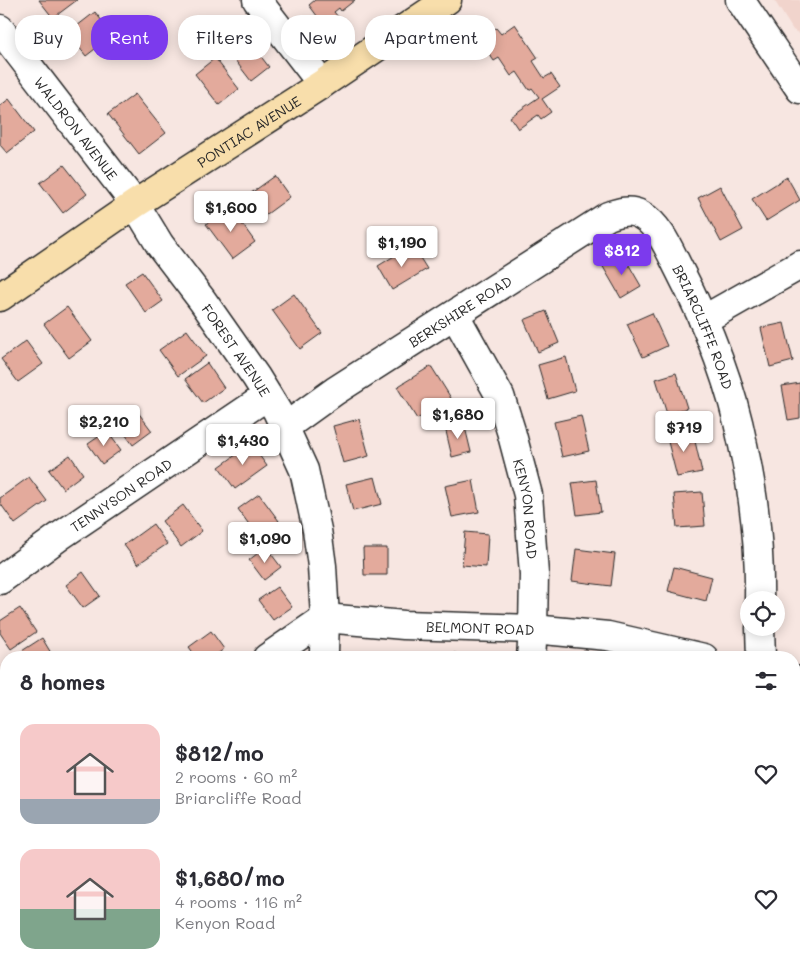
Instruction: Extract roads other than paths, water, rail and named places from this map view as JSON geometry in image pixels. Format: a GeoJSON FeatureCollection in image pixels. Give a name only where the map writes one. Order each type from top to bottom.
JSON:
{"type":"FeatureCollection","features":[{"type":"Feature","properties":{"kind":"main road","name":"PONTIAC AVENUE"},"geometry":{"type":"LineString","coordinates":[[0,298],[135,204],[322,84],[447,0]]}},
{"type":"Feature","properties":{"kind":"street"},"geometry":{"type":"LineString","coordinates":[[257,0],[322,84]]}},
{"type":"Feature","properties":{"kind":"street"},"geometry":{"type":"LineString","coordinates":[[740,0],[800,89]]}},
{"type":"Feature","properties":{"kind":"street","name":"WALDRON AVENUE"},"geometry":{"type":"LineString","coordinates":[[0,29],[135,204]]}},
{"type":"Feature","properties":{"kind":"street","name":"FOREST AVENUE"},"geometry":{"type":"LineString","coordinates":[[135,204],[160,245],[202,300],[267,396],[285,428],[304,470],[317,530],[322,566],[324,651]]}},
{"type":"Feature","properties":{"kind":"street","name":"BERKSHIRE ROAD"},"geometry":{"type":"LineString","coordinates":[[285,428],[335,391],[608,216],[621,212],[632,212],[641,215]]}},
{"type":"Feature","properties":{"kind":"street","name":"BRIARCLIFFE ROAD"},"geometry":{"type":"LineString","coordinates":[[641,215],[651,223],[668,245],[703,320],[722,368],[743,445],[755,518],[759,591]]}},
{"type":"Feature","properties":{"kind":"street"},"geometry":{"type":"LineString","coordinates":[[703,320],[800,265]]}},
{"type":"Feature","properties":{"kind":"street","name":"KENYON ROAD"},"geometry":{"type":"LineString","coordinates":[[455,315],[500,396],[528,495],[530,547],[534,574],[531,651]]}},
{"type":"Feature","properties":{"kind":"street","name":"TENNYSON ROAD"},"geometry":{"type":"LineString","coordinates":[[0,580],[60,536],[267,396]]}},
{"type":"Feature","properties":{"kind":"street"},"geometry":{"type":"LineString","coordinates":[[277,651],[324,618]]}},
{"type":"Feature","properties":{"kind":"street","name":"BELMONT ROAD"},"geometry":{"type":"LineString","coordinates":[[324,618],[404,625],[533,629],[608,636],[673,651]]}},
{"type":"Feature","properties":{"kind":"street"},"geometry":{"type":"LineString","coordinates":[[760,636],[760,651]]}}]}
